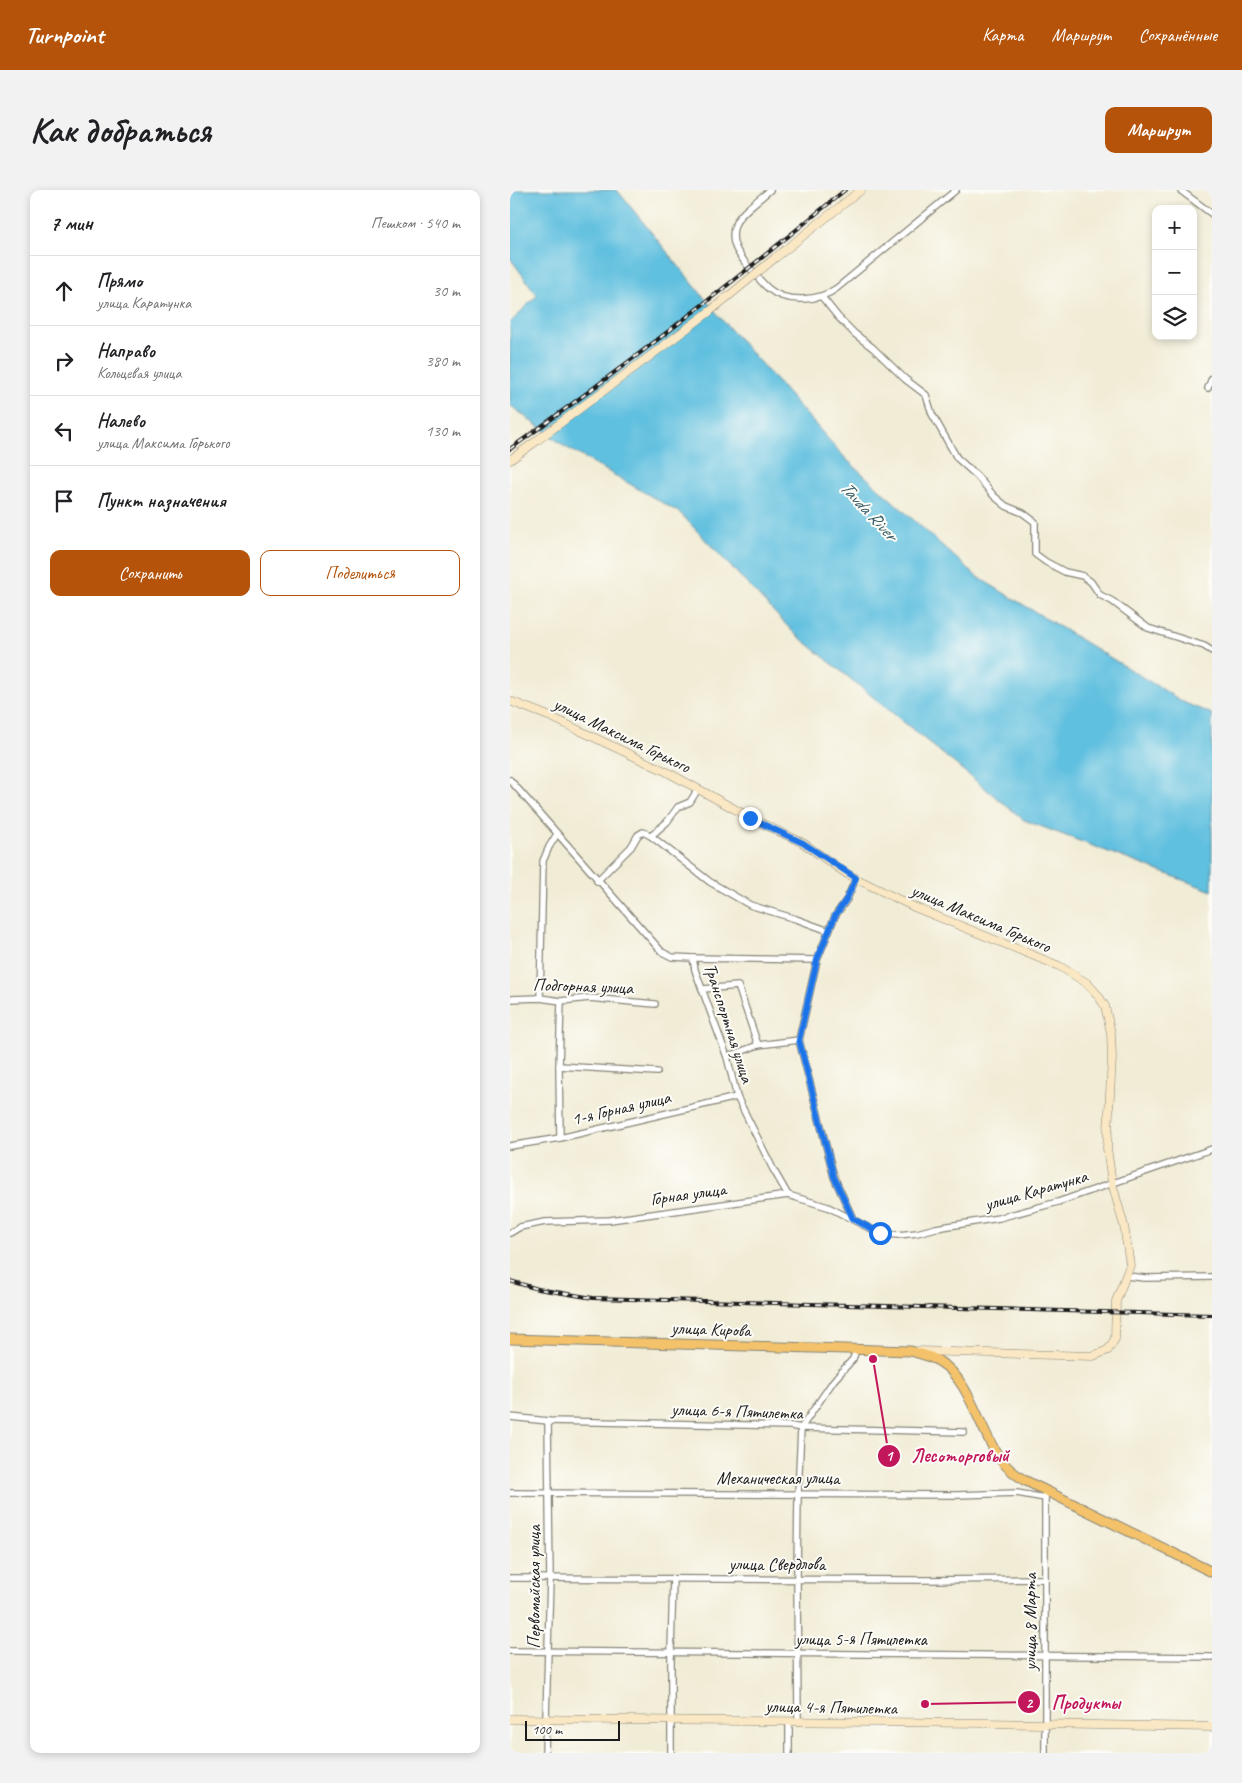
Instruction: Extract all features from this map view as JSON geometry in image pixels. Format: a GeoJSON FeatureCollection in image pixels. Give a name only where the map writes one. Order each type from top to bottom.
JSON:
{"type":"FeatureCollection","features":[{"type":"Feature","properties":{"kind":"main road","name":"улица Кирова"},"geometry":{"type":"LineString","coordinates":[[510,1340],[911,1351],[941,1362],[949,1369],[971,1401],[985,1432],[1009,1470],[1045,1494]]}},
{"type":"Feature","properties":{"kind":"main road","name":"Механическая улица"},"geometry":{"type":"LineString","coordinates":[[1045,1494],[1212,1572]]}},
{"type":"Feature","properties":{"kind":"street"},"geometry":{"type":"LineString","coordinates":[[770,190],[736,222],[733,232],[733,243],[737,253],[769,290],[781,296],[795,298],[822,297],[838,288],[956,190]]}},
{"type":"Feature","properties":{"kind":"street"},"geometry":{"type":"LineString","coordinates":[[510,460],[702,317],[861,190]]}},
{"type":"Feature","properties":{"kind":"street"},"geometry":{"type":"LineString","coordinates":[[1180,190],[1212,214]]}},
{"type":"Feature","properties":{"kind":"street"},"geometry":{"type":"LineString","coordinates":[[822,297],[855,334],[873,348],[905,379],[926,395],[932,414],[957,458],[1006,506],[1023,513],[1035,522],[1035,554],[1065,572],[1083,576],[1100,595],[1148,628],[1204,646],[1212,651]]}},
{"type":"Feature","properties":{"kind":"street"},"geometry":{"type":"LineString","coordinates":[[1208,388],[1212,378]]}},
{"type":"Feature","properties":{"kind":"street","name":"улица Максима Горького"},"geometry":{"type":"LineString","coordinates":[[510,701],[550,717],[667,772],[750,818],[803,843],[856,878],[914,907],[1059,966],[1086,983],[1097,994],[1104,1006],[1111,1033],[1112,1058],[1107,1148],[1112,1183],[1124,1226],[1130,1265],[1116,1301],[1115,1340],[1108,1350],[1093,1356]]}},
{"type":"Feature","properties":{"kind":"street"},"geometry":{"type":"LineString","coordinates":[[510,793],[512,783]]}},
{"type":"Feature","properties":{"kind":"street","name":"Транспортная улица"},"geometry":{"type":"LineString","coordinates":[[512,783],[662,952],[672,957],[693,958],[695,970],[727,1057],[737,1097],[788,1195]]}},
{"type":"Feature","properties":{"kind":"street"},"geometry":{"type":"LineString","coordinates":[[652,836],[667,822],[678,807],[690,802],[698,789]]}},
{"type":"Feature","properties":{"kind":"street"},"geometry":{"type":"LineString","coordinates":[[598,881],[631,847],[638,835],[643,832],[652,836],[710,882],[750,905],[829,931]]}},
{"type":"Feature","properties":{"kind":"street"},"geometry":{"type":"LineString","coordinates":[[540,998],[543,861],[557,834]]}},
{"type":"Feature","properties":{"kind":"street"},"geometry":{"type":"LineString","coordinates":[[853,1219],[834,1177],[799,1040],[817,960],[835,916],[847,898],[856,878]]}},
{"type":"Feature","properties":{"kind":"street"},"geometry":{"type":"LineString","coordinates":[[693,958],[817,960]]}},
{"type":"Feature","properties":{"kind":"street"},"geometry":{"type":"LineString","coordinates":[[703,988],[738,986],[758,1045]]}},
{"type":"Feature","properties":{"kind":"street","name":"Подгорная улица"},"geometry":{"type":"LineString","coordinates":[[510,1000],[540,998],[560,1001],[589,998],[655,1004]]}},
{"type":"Feature","properties":{"kind":"street"},"geometry":{"type":"LineString","coordinates":[[560,1001],[560,1138]]}},
{"type":"Feature","properties":{"kind":"street"},"geometry":{"type":"LineString","coordinates":[[727,1057],[758,1045],[799,1040]]}},
{"type":"Feature","properties":{"kind":"street"},"geometry":{"type":"LineString","coordinates":[[559,1066],[657,1072]]}},
{"type":"Feature","properties":{"kind":"street","name":"1-я Горная улица"},"geometry":{"type":"LineString","coordinates":[[510,1146],[560,1138],[737,1097]]}},
{"type":"Feature","properties":{"kind":"street","name":"улица Каратунка"},"geometry":{"type":"LineString","coordinates":[[865,1226],[880,1233],[898,1235],[999,1218],[1058,1202],[1212,1149]]}},
{"type":"Feature","properties":{"kind":"street","name":"Горная улица"},"geometry":{"type":"LineString","coordinates":[[510,1233],[520,1227],[545,1222],[610,1220],[788,1195],[828,1207],[865,1226]]}},
{"type":"Feature","properties":{"kind":"street"},"geometry":{"type":"LineString","coordinates":[[1127,1276],[1145,1278],[1212,1277]]}},
{"type":"Feature","properties":{"kind":"street"},"geometry":{"type":"LineString","coordinates":[[789,1753],[794,1722],[801,1428],[834,1380],[853,1359],[856,1350]]}},
{"type":"Feature","properties":{"kind":"street","name":"улица Кирова"},"geometry":{"type":"LineString","coordinates":[[911,1351],[1093,1356]]}},
{"type":"Feature","properties":{"kind":"street","name":"улица 6-я Пятилетка"},"geometry":{"type":"LineString","coordinates":[[510,1417],[548,1421],[964,1432]]}},
{"type":"Feature","properties":{"kind":"street","name":"Первомайская улица"},"geometry":{"type":"LineString","coordinates":[[545,1753],[550,1579],[548,1421]]}},
{"type":"Feature","properties":{"kind":"street","name":"Механическая улица"},"geometry":{"type":"LineString","coordinates":[[510,1492],[1045,1494]]}},
{"type":"Feature","properties":{"kind":"street","name":"улица 8 Марта"},"geometry":{"type":"LineString","coordinates":[[1045,1494],[1045,1753]]}},
{"type":"Feature","properties":{"kind":"street","name":"улица Свердлова"},"geometry":{"type":"LineString","coordinates":[[510,1578],[1045,1579]]}},
{"type":"Feature","properties":{"kind":"street"},"geometry":{"type":"LineString","coordinates":[[672,1753],[671,1652],[673,1579]]}},
{"type":"Feature","properties":{"kind":"street","name":"улица 5-я Пятилетка"},"geometry":{"type":"LineString","coordinates":[[510,1651],[1212,1657]]}},
{"type":"Feature","properties":{"kind":"street","name":"улица 4-я Пятилетка"},"geometry":{"type":"LineString","coordinates":[[510,1719],[1212,1727]]}},
{"type":"Feature","properties":{"kind":"water","name":"Tavda River"},"geometry":{"type":"Polygon","coordinates":[[[510,190],[617,190],[723,321],[846,459],[976,576],[1185,703],[1212,714],[1212,891],[1024,820],[793,632],[680,513],[564,446],[510,405],[510,323],[537,295],[510,258],[510,190]]]}},
{"type":"Feature","properties":{"kind":"railway"},"geometry":{"type":"LineString","coordinates":[[510,449],[596,387],[763,257],[845,190]]}},
{"type":"Feature","properties":{"kind":"railway"},"geometry":{"type":"LineString","coordinates":[[510,1281],[538,1289],[593,1298],[1212,1315]]}},
{"type":"Feature","properties":{"kind":"place","name":"Лесоторговый"},"geometry":{"type":"Point","coordinates":[873,1359]}},
{"type":"Feature","properties":{"kind":"place","name":"Продукты"},"geometry":{"type":"Point","coordinates":[925,1704]}},
{"type":"Feature","properties":{"kind":"route"},"geometry":{"type":"LineString","coordinates":[[750,818],[803,843],[847,874],[856,878],[847,898],[835,916],[817,960],[799,1040],[834,1177],[853,1219],[880,1233]]}}]}
